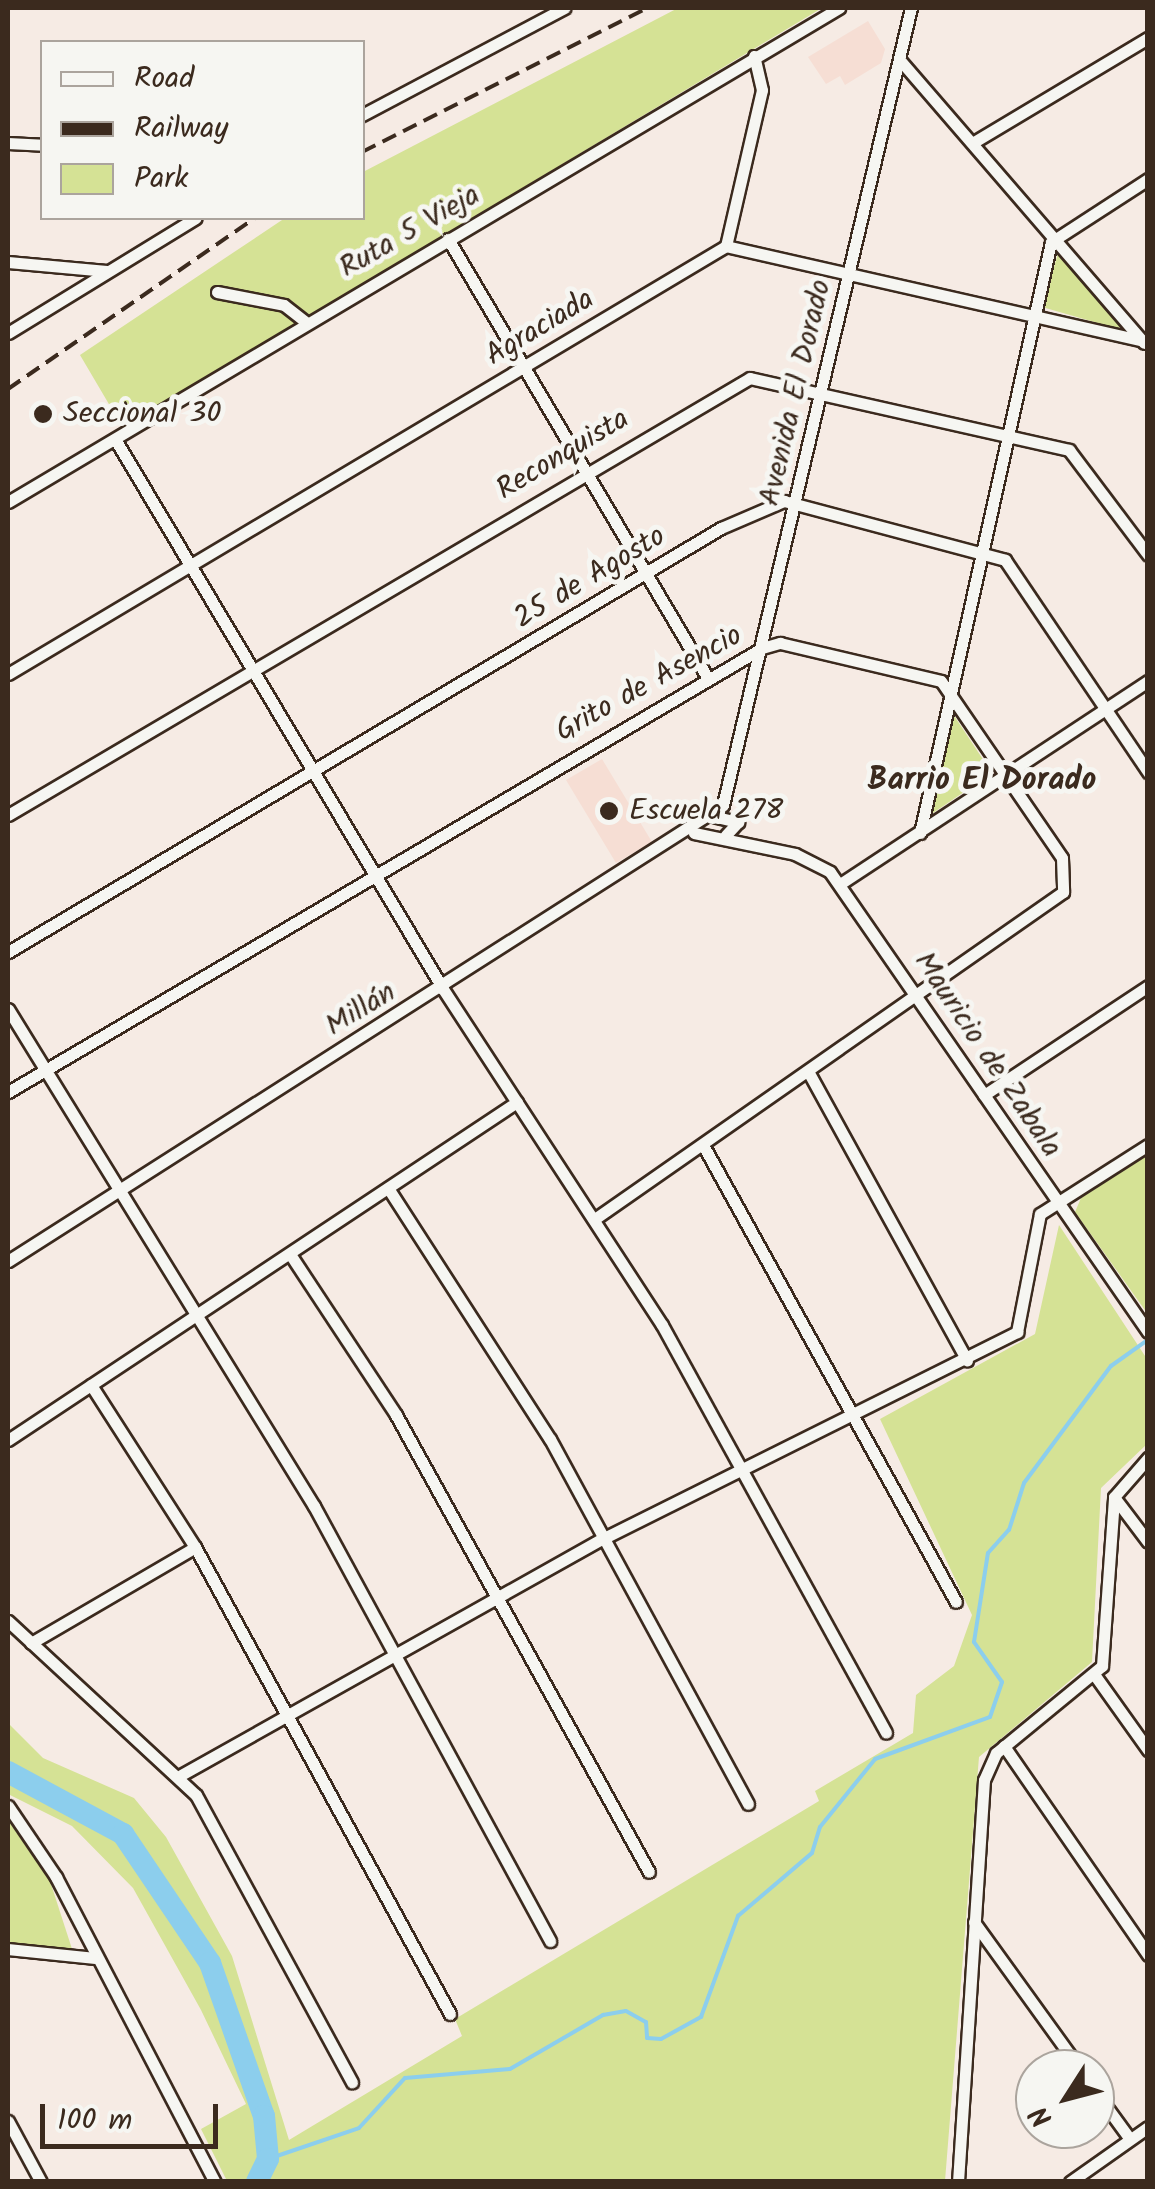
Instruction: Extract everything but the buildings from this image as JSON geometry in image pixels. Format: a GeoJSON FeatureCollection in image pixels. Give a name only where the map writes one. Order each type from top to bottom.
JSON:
{"type":"FeatureCollection","features":[{"type":"Feature","properties":{"kind":"street"},"geometry":{"type":"LineString","coordinates":[[365,113],[564,8]]}},
{"type":"Feature","properties":{"kind":"street","name":"Ruta 5 Vieja"},"geometry":{"type":"LineString","coordinates":[[8,502],[838,8]]}},
{"type":"Feature","properties":{"kind":"street","name":"Avenida El Dorado"},"geometry":{"type":"LineString","coordinates":[[732,790],[911,8]]}},
{"type":"Feature","properties":{"kind":"street"},"geometry":{"type":"LineString","coordinates":[[974,142],[1148,38]]}},
{"type":"Feature","properties":{"kind":"street"},"geometry":{"type":"LineString","coordinates":[[754,56],[762,90],[726,246],[1146,344]]}},
{"type":"Feature","properties":{"kind":"street"},"geometry":{"type":"LineString","coordinates":[[898,60],[974,142],[1146,344]]}},
{"type":"Feature","properties":{"kind":"street"},"geometry":{"type":"LineString","coordinates":[[8,142],[40,145]]}},
{"type":"Feature","properties":{"kind":"street"},"geometry":{"type":"LineString","coordinates":[[920,833],[948,686],[1054,234],[1148,178]]}},
{"type":"Feature","properties":{"kind":"street"},"geometry":{"type":"LineString","coordinates":[[8,334],[193,220]]}},
{"type":"Feature","properties":{"kind":"street"},"geometry":{"type":"LineString","coordinates":[[448,239],[706,675]]}},
{"type":"Feature","properties":{"kind":"street","name":"Agraciada"},"geometry":{"type":"LineString","coordinates":[[8,674],[726,246]]}},
{"type":"Feature","properties":{"kind":"street"},"geometry":{"type":"LineString","coordinates":[[8,262],[108,271]]}},
{"type":"Feature","properties":{"kind":"street"},"geometry":{"type":"LineString","coordinates":[[217,292],[284,305],[306,322]]}},
{"type":"Feature","properties":{"kind":"street"},"geometry":{"type":"LineString","coordinates":[[1132,326],[1148,317]]}},
{"type":"Feature","properties":{"kind":"street","name":"Reconquista"},"geometry":{"type":"LineString","coordinates":[[8,815],[739,380],[823,390],[1006,432],[1078,455],[1148,554]]}},
{"type":"Feature","properties":{"kind":"street"},"geometry":{"type":"LineString","coordinates":[[114,439],[443,989],[596,1218],[886,1733]]}},
{"type":"Feature","properties":{"kind":"street","name":"25 de Agosto"},"geometry":{"type":"LineString","coordinates":[[8,952],[763,506],[795,506],[979,548],[1014,570],[1148,772]]}},
{"type":"Feature","properties":{"kind":"street","name":"Grito de Asencio"},"geometry":{"type":"LineString","coordinates":[[8,1092],[706,675],[762,648],[780,644],[948,686]]}},
{"type":"Feature","properties":{"kind":"street"},"geometry":{"type":"LineString","coordinates":[[840,884],[1148,681]]}},
{"type":"Feature","properties":{"kind":"street"},"geometry":{"type":"LineString","coordinates":[[596,1218],[1063,892],[1062,858],[948,686]]}},
{"type":"Feature","properties":{"kind":"street"},"geometry":{"type":"LineString","coordinates":[[732,790],[738,822]]}},
{"type":"Feature","properties":{"kind":"street","name":"Millán"},"geometry":{"type":"LineString","coordinates":[[8,1262],[690,833],[717,812],[732,790]]}},
{"type":"Feature","properties":{"kind":"street"},"geometry":{"type":"LineString","coordinates":[[717,812],[723,834],[738,822]]}},
{"type":"Feature","properties":{"kind":"street"},"geometry":{"type":"LineString","coordinates":[[717,812],[738,822],[756,844]]}},
{"type":"Feature","properties":{"kind":"street","name":"Mauricio de Zabala"},"geometry":{"type":"LineString","coordinates":[[690,833],[723,834],[818,862],[840,884],[1148,1332]]}},
{"type":"Feature","properties":{"kind":"street"},"geometry":{"type":"LineString","coordinates":[[984,1095],[1148,986]]}},
{"type":"Feature","properties":{"kind":"street"},"geometry":{"type":"LineString","coordinates":[[8,1009],[191,1318],[314,1506],[550,1940]]}},
{"type":"Feature","properties":{"kind":"street"},"geometry":{"type":"LineString","coordinates":[[808,1072],[967,1360]]}},
{"type":"Feature","properties":{"kind":"street"},"geometry":{"type":"LineString","coordinates":[[8,1440],[517,1102]]}},
{"type":"Feature","properties":{"kind":"street"},"geometry":{"type":"LineString","coordinates":[[703,1145],[956,1602]]}},
{"type":"Feature","properties":{"kind":"street"},"geometry":{"type":"LineString","coordinates":[[181,1775],[604,1538],[738,1469],[857,1418],[1018,1332],[1040,1214],[1148,1146]]}},
{"type":"Feature","properties":{"kind":"street"},"geometry":{"type":"LineString","coordinates":[[388,1188],[518,1386],[748,1804]]}},
{"type":"Feature","properties":{"kind":"street"},"geometry":{"type":"LineString","coordinates":[[290,1254],[396,1415],[649,1872]]}},
{"type":"Feature","properties":{"kind":"street"},"geometry":{"type":"LineString","coordinates":[[90,1385],[195,1547],[289,1712],[450,2014]]}},
{"type":"Feature","properties":{"kind":"street"},"geometry":{"type":"LineString","coordinates":[[958,2182],[984,1780],[1004,1746],[1096,1677],[1107,1648],[1114,1497],[1148,1458]]}},
{"type":"Feature","properties":{"kind":"street"},"geometry":{"type":"LineString","coordinates":[[1114,1497],[1148,1542]]}},
{"type":"Feature","properties":{"kind":"street"},"geometry":{"type":"LineString","coordinates":[[31,1643],[195,1547]]}},
{"type":"Feature","properties":{"kind":"street"},"geometry":{"type":"LineString","coordinates":[[8,1621],[181,1775],[352,2082]]}},
{"type":"Feature","properties":{"kind":"street"},"geometry":{"type":"LineString","coordinates":[[1096,1677],[1148,1750]]}},
{"type":"Feature","properties":{"kind":"street"},"geometry":{"type":"LineString","coordinates":[[1004,1746],[1148,1955]]}},
{"type":"Feature","properties":{"kind":"street"},"geometry":{"type":"LineString","coordinates":[[8,1806],[215,2182]]}},
{"type":"Feature","properties":{"kind":"street"},"geometry":{"type":"LineString","coordinates":[[974,1921],[1066,2049]]}},
{"type":"Feature","properties":{"kind":"street"},"geometry":{"type":"LineString","coordinates":[[8,1949],[94,1958]]}},
{"type":"Feature","properties":{"kind":"street"},"geometry":{"type":"LineString","coordinates":[[1115,2118],[1130,2139]]}},
{"type":"Feature","properties":{"kind":"street"},"geometry":{"type":"LineString","coordinates":[[8,2121],[41,2182]]}},
{"type":"Feature","properties":{"kind":"street"},"geometry":{"type":"LineString","coordinates":[[1070,2182],[1148,2127]]}},
{"type":"Feature","properties":{"kind":"shaded area"},"geometry":{"type":"Polygon","coordinates":[[[868,21],[885,49],[881,63],[845,85],[840,76],[826,84],[808,57],[868,21]]]}},
{"type":"Feature","properties":{"kind":"shaded area","name":"Escuela 278"},"geometry":{"type":"Polygon","coordinates":[[[602,759],[652,842],[616,863],[566,780],[602,759]]]}},
{"type":"Feature","properties":{"kind":"green space"},"geometry":{"type":"Polygon","coordinates":[[[678,8],[822,8],[123,428],[80,355],[282,220],[365,220],[365,171],[678,8]]]}},
{"type":"Feature","properties":{"kind":"green space"},"geometry":{"type":"Polygon","coordinates":[[[1059,250],[1124,327],[1122,330],[1042,307],[1059,250]]]}},
{"type":"Feature","properties":{"kind":"green space"},"geometry":{"type":"Polygon","coordinates":[[[953,714],[992,773],[933,813],[929,809],[953,714]]]}},
{"type":"Feature","properties":{"kind":"green space"},"geometry":{"type":"Polygon","coordinates":[[[1147,1155],[1147,1313],[1075,1212],[1081,1198],[1147,1155]]]}},
{"type":"Feature","properties":{"kind":"green space"},"geometry":{"type":"Polygon","coordinates":[[[1059,1225],[1147,1359],[1147,1444],[1101,1488],[1092,1662],[979,1757],[945,2181],[227,2181],[201,2129],[246,2104],[201,2010],[133,1888],[72,1826],[8,1794],[8,1723],[43,1758],[134,1798],[166,1837],[232,1956],[289,2140],[462,2036],[455,2019],[819,1801],[815,1791],[913,1733],[916,1695],[954,1666],[972,1615],[880,1419],[1035,1334],[1059,1225]]]}},
{"type":"Feature","properties":{"kind":"green space"},"geometry":{"type":"Polygon","coordinates":[[[8,1820],[50,1881],[73,1952],[8,1944],[8,1820]]]}},
{"type":"Feature","properties":{"kind":"waterway"},"geometry":{"type":"LineString","coordinates":[[268,2159],[359,2128],[405,2078],[510,2069],[603,2015],[626,2011],[646,2022],[647,2038],[661,2039],[701,2017],[738,1916],[812,1853],[820,1827],[875,1759],[990,1717],[1002,1682],[974,1642],[988,1553],[1009,1530],[1024,1483],[1111,1366],[1146,1341]]}},
{"type":"Feature","properties":{"kind":"waterway"},"geometry":{"type":"LineString","coordinates":[[8,1772],[123,1834],[210,1963],[264,2116],[268,2159],[257,2182]]}},
{"type":"Feature","properties":{"kind":"railway"},"geometry":{"type":"LineString","coordinates":[[365,150],[647,8]]}},
{"type":"Feature","properties":{"kind":"railway"},"geometry":{"type":"LineString","coordinates":[[8,389],[252,220]]}},
{"type":"Feature","properties":{"kind":"place","name":"Seccional 30"},"geometry":{"type":"Point","coordinates":[43,414]}},
{"type":"Feature","properties":{"kind":"place","name":"Escuela 278"},"geometry":{"type":"Point","coordinates":[609,811]}},
{"type":"Feature","properties":{"kind":"district","name":"Barrio El Dorado"},"geometry":{"type":"Point","coordinates":[982,781]}}]}
